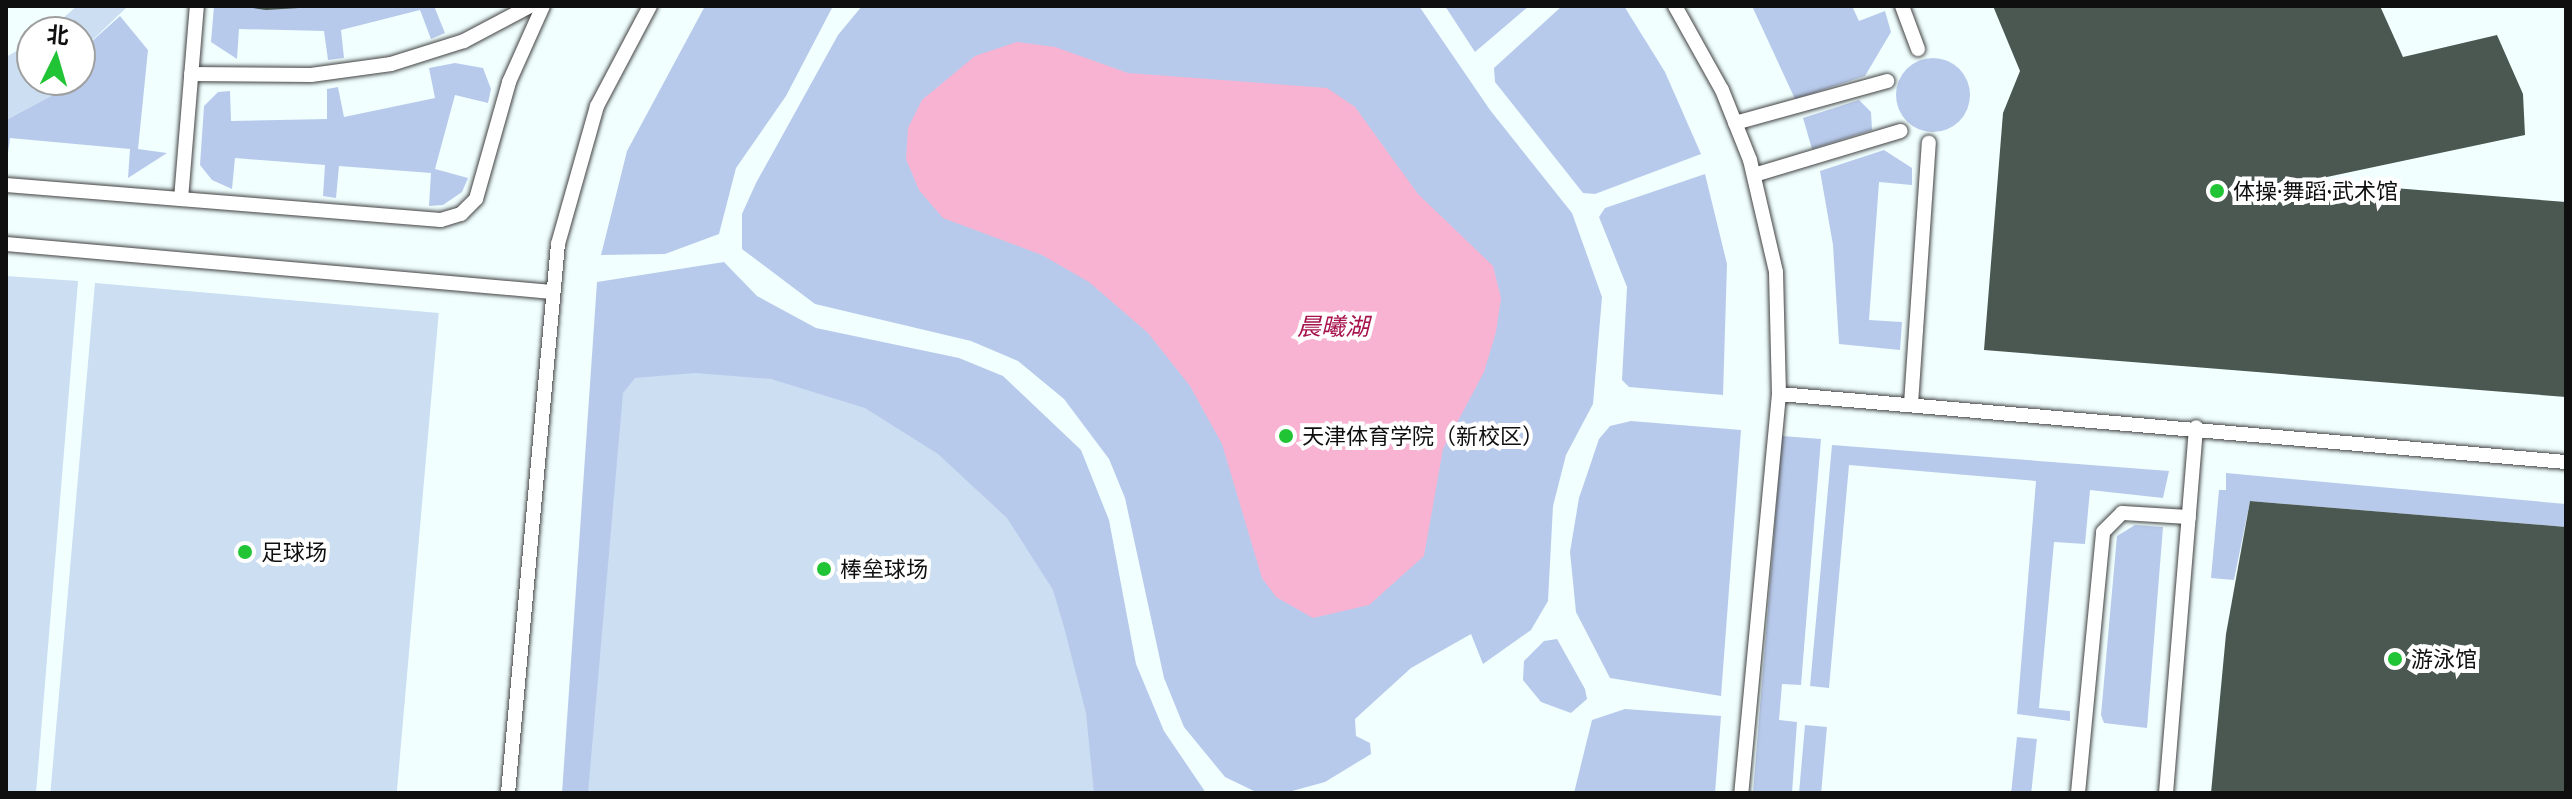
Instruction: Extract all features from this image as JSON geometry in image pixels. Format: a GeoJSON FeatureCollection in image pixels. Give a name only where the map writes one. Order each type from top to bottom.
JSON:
{"type":"FeatureCollection","features":[{"type":"Feature","properties":{"kind":"lane"},"geometry":{"type":"LineString","coordinates":[[181,199],[197,6]]}},
{"type":"Feature","properties":{"kind":"lane"},"geometry":{"type":"LineString","coordinates":[[191,74],[311,75],[391,64],[464,41],[530,6]]}},
{"type":"Feature","properties":{"kind":"lane"},"geometry":{"type":"LineString","coordinates":[[6,185],[441,220],[461,214],[476,199],[509,82],[543,6]]}},
{"type":"Feature","properties":{"kind":"lane"},"geometry":{"type":"LineString","coordinates":[[508,793],[552,292],[579,156],[615,66],[650,6]]}},
{"type":"Feature","properties":{"kind":"lane"},"geometry":{"type":"LineString","coordinates":[[1675,6],[1735,123],[1754,175],[1776,272],[1779,394],[1741,793]]}},
{"type":"Feature","properties":{"kind":"lane"},"geometry":{"type":"LineString","coordinates":[[1902,6],[1918,49]]}},
{"type":"Feature","properties":{"kind":"lane"},"geometry":{"type":"LineString","coordinates":[[1735,123],[1887,81]]}},
{"type":"Feature","properties":{"kind":"lane"},"geometry":{"type":"LineString","coordinates":[[1754,175],[1901,131]]}},
{"type":"Feature","properties":{"kind":"lane"},"geometry":{"type":"LineString","coordinates":[[1911,404],[1929,143]]}},
{"type":"Feature","properties":{"kind":"lane"},"geometry":{"type":"LineString","coordinates":[[6,244],[552,292]]}},
{"type":"Feature","properties":{"kind":"lane"},"geometry":{"type":"LineString","coordinates":[[1779,394],[2196,427],[2566,462]]}},
{"type":"Feature","properties":{"kind":"lane"},"geometry":{"type":"LineString","coordinates":[[2166,793],[2196,427]]}},
{"type":"Feature","properties":{"kind":"lane"},"geometry":{"type":"LineString","coordinates":[[2078,793],[2103,532],[2122,513],[2189,517]]}},
{"type":"Feature","properties":{"kind":"shaded area"},"geometry":{"type":"Polygon","coordinates":[[[77,6],[128,6],[96,37],[96,16],[65,16],[77,6]]]}},
{"type":"Feature","properties":{"kind":"shaded area"},"geometry":{"type":"Polygon","coordinates":[[[214,6],[434,6],[445,33],[431,39],[420,10],[341,30],[344,58],[328,60],[324,31],[239,29],[237,59],[211,42],[214,6]]]}},
{"type":"Feature","properties":{"kind":"shaded area"},"geometry":{"type":"Polygon","coordinates":[[[705,6],[833,6],[786,96],[736,168],[719,234],[665,254],[601,255],[627,151],[705,6]]]}},
{"type":"Feature","properties":{"kind":"shaded area"},"geometry":{"type":"Polygon","coordinates":[[[862,6],[1419,6],[1490,110],[1572,213],[1602,297],[1593,404],[1566,455],[1553,506],[1548,601],[1531,630],[1483,664],[1471,634],[1411,668],[1355,719],[1356,736],[1370,743],[1371,754],[1325,782],[1285,793],[1254,791],[1225,777],[1184,727],[1164,678],[1125,498],[1109,459],[1064,399],[1018,361],[971,341],[815,304],[742,249],[742,214],[756,183],[838,35],[862,6]]]}},
{"type":"Feature","properties":{"kind":"shaded area"},"geometry":{"type":"Polygon","coordinates":[[[1445,6],[1529,6],[1475,52],[1445,6]]]}},
{"type":"Feature","properties":{"kind":"shaded area"},"geometry":{"type":"Polygon","coordinates":[[[1562,6],[1624,6],[1665,72],[1701,154],[1595,194],[1583,193],[1495,82],[1494,68],[1562,6]]]}},
{"type":"Feature","properties":{"kind":"shaded area"},"geometry":{"type":"Polygon","coordinates":[[[1752,6],[1852,6],[1859,21],[1885,11],[1891,32],[1865,76],[1795,99],[1752,6]]]}},
{"type":"Feature","properties":{"kind":"shaded area"},"geometry":{"type":"Polygon","coordinates":[[[120,16],[148,50],[138,149],[167,153],[128,178],[130,149],[10,138],[6,167],[6,120],[51,96],[96,96],[96,38],[120,16]]]}},
{"type":"Feature","properties":{"kind":"shaded area"},"geometry":{"type":"Polygon","coordinates":[[[16,51],[16,96],[51,96],[6,120],[6,57],[16,51]]]}},
{"type":"Feature","properties":{"kind":"shaded area"},"geometry":{"type":"Polygon","coordinates":[[[1933,58],[1947,61],[1959,69],[1967,81],[1970,95],[1967,109],[1959,121],[1947,129],[1933,132],[1919,129],[1907,121],[1899,109],[1896,95],[1899,81],[1907,69],[1919,61],[1933,58]]]}},
{"type":"Feature","properties":{"kind":"shaded area"},"geometry":{"type":"Polygon","coordinates":[[[455,63],[483,68],[491,89],[488,103],[455,95],[435,169],[468,178],[462,192],[443,205],[429,206],[431,173],[339,166],[336,198],[323,196],[325,165],[235,158],[232,189],[212,180],[200,165],[204,106],[218,92],[230,91],[231,121],[327,119],[327,89],[338,87],[344,117],[435,98],[429,68],[455,63]]]}},
{"type":"Feature","properties":{"kind":"shaded area"},"geometry":{"type":"Polygon","coordinates":[[[1859,100],[1871,112],[1872,130],[1812,149],[1803,118],[1859,100]]]}},
{"type":"Feature","properties":{"kind":"shaded area"},"geometry":{"type":"Polygon","coordinates":[[[1884,150],[1912,168],[1912,185],[1879,182],[1869,320],[1902,322],[1900,350],[1839,344],[1833,245],[1820,171],[1884,150]]]}},
{"type":"Feature","properties":{"kind":"shaded area"},"geometry":{"type":"Polygon","coordinates":[[[1705,174],[1727,264],[1723,395],[1629,387],[1622,380],[1627,287],[1599,217],[1605,208],[1705,174]]]}},
{"type":"Feature","properties":{"kind":"shaded area","name":"棒垒球场"},"geometry":{"type":"Polygon","coordinates":[[[724,262],[757,296],[816,328],[959,358],[1003,376],[1081,450],[1109,520],[1136,664],[1164,731],[1206,793],[562,793],[597,282],[724,262]]]}},
{"type":"Feature","properties":{"kind":"shaded area"},"geometry":{"type":"Polygon","coordinates":[[[6,276],[78,281],[36,793],[6,793],[6,276]]]}},
{"type":"Feature","properties":{"kind":"shaded area","name":"足球场"},"geometry":{"type":"Polygon","coordinates":[[[95,283],[439,313],[397,793],[50,793],[95,283]]]}},
{"type":"Feature","properties":{"kind":"shaded area","name":"棒垒球场"},"geometry":{"type":"Polygon","coordinates":[[[695,373],[771,379],[865,408],[938,454],[1007,518],[1053,590],[1086,713],[1094,793],[588,793],[623,393],[635,378],[695,373]]]}},
{"type":"Feature","properties":{"kind":"shaded area"},"geometry":{"type":"Polygon","coordinates":[[[1631,421],[1741,430],[1721,696],[1610,678],[1576,612],[1570,552],[1579,498],[1599,439],[1610,426],[1631,421]]]}},
{"type":"Feature","properties":{"kind":"shaded area"},"geometry":{"type":"Polygon","coordinates":[[[1782,436],[1821,439],[1801,685],[1782,684],[1779,720],[1797,722],[1792,793],[1753,793],[1782,436]]]}},
{"type":"Feature","properties":{"kind":"shaded area"},"geometry":{"type":"Polygon","coordinates":[[[1832,445],[2169,471],[2163,498],[2090,490],[2085,544],[2054,542],[2039,708],[2070,711],[2070,721],[2017,714],[2036,481],[1849,465],[1829,688],[1810,686],[1832,445]]]}},
{"type":"Feature","properties":{"kind":"shaded area"},"geometry":{"type":"Polygon","coordinates":[[[2226,473],[2566,504],[2566,527],[2250,501],[2234,580],[2211,578],[2219,490],[2226,490],[2226,473]]]}},
{"type":"Feature","properties":{"kind":"shaded area"},"geometry":{"type":"Polygon","coordinates":[[[2135,525],[2163,527],[2147,728],[2104,723],[2101,715],[2117,536],[2135,525]]]}},
{"type":"Feature","properties":{"kind":"shaded area"},"geometry":{"type":"Polygon","coordinates":[[[1557,639],[1585,689],[1587,699],[1571,713],[1541,702],[1523,680],[1524,661],[1544,641],[1557,639]]]}},
{"type":"Feature","properties":{"kind":"shaded area"},"geometry":{"type":"Polygon","coordinates":[[[1625,709],[1721,716],[1715,793],[1574,793],[1592,720],[1625,709]]]}},
{"type":"Feature","properties":{"kind":"shaded area"},"geometry":{"type":"Polygon","coordinates":[[[1805,725],[1827,727],[1821,793],[1799,793],[1805,725]]]}},
{"type":"Feature","properties":{"kind":"shaded area"},"geometry":{"type":"Polygon","coordinates":[[[2017,737],[2037,739],[2031,793],[2011,793],[2017,737]]]}},
{"type":"Feature","properties":{"kind":"water","name":"晨曦湖"},"geometry":{"type":"Polygon","coordinates":[[[1017,42],[1055,47],[1128,73],[1327,88],[1355,107],[1418,194],[1493,266],[1501,298],[1496,332],[1484,372],[1443,449],[1424,556],[1369,605],[1313,618],[1276,597],[1262,578],[1222,444],[1190,386],[1148,333],[1089,282],[1042,255],[943,218],[919,190],[906,159],[908,128],[922,100],[975,56],[1017,42]]]}},
{"type":"Feature","properties":{"kind":"building"},"geometry":{"type":"Polygon","coordinates":[[[240,6],[299,6],[299,8],[266,10],[240,6]]]}},
{"type":"Feature","properties":{"kind":"building","name":"体操·舞蹈·武术馆"},"geometry":{"type":"Polygon","coordinates":[[[1993,6],[2380,6],[2403,57],[2497,35],[2523,94],[2525,135],[2308,181],[2566,202],[2566,397],[1984,350],[2003,113],[2020,71],[1993,6]]]}},
{"type":"Feature","properties":{"kind":"building","name":"游泳馆"},"geometry":{"type":"Polygon","coordinates":[[[2250,501],[2566,527],[2566,793],[2211,793],[2226,634],[2250,501]]]}},
{"type":"Feature","properties":{"kind":"place","name":"体操·舞蹈·武术馆"},"geometry":{"type":"Point","coordinates":[2217,191]}},
{"type":"Feature","properties":{"kind":"place","name":"天津体育学院（新校区）"},"geometry":{"type":"Point","coordinates":[1286,436]}},
{"type":"Feature","properties":{"kind":"place","name":"足球场"},"geometry":{"type":"Point","coordinates":[245,552]}},
{"type":"Feature","properties":{"kind":"place","name":"棒垒球场"},"geometry":{"type":"Point","coordinates":[824,569]}},
{"type":"Feature","properties":{"kind":"place","name":"游泳馆"},"geometry":{"type":"Point","coordinates":[2395,659]}}]}
